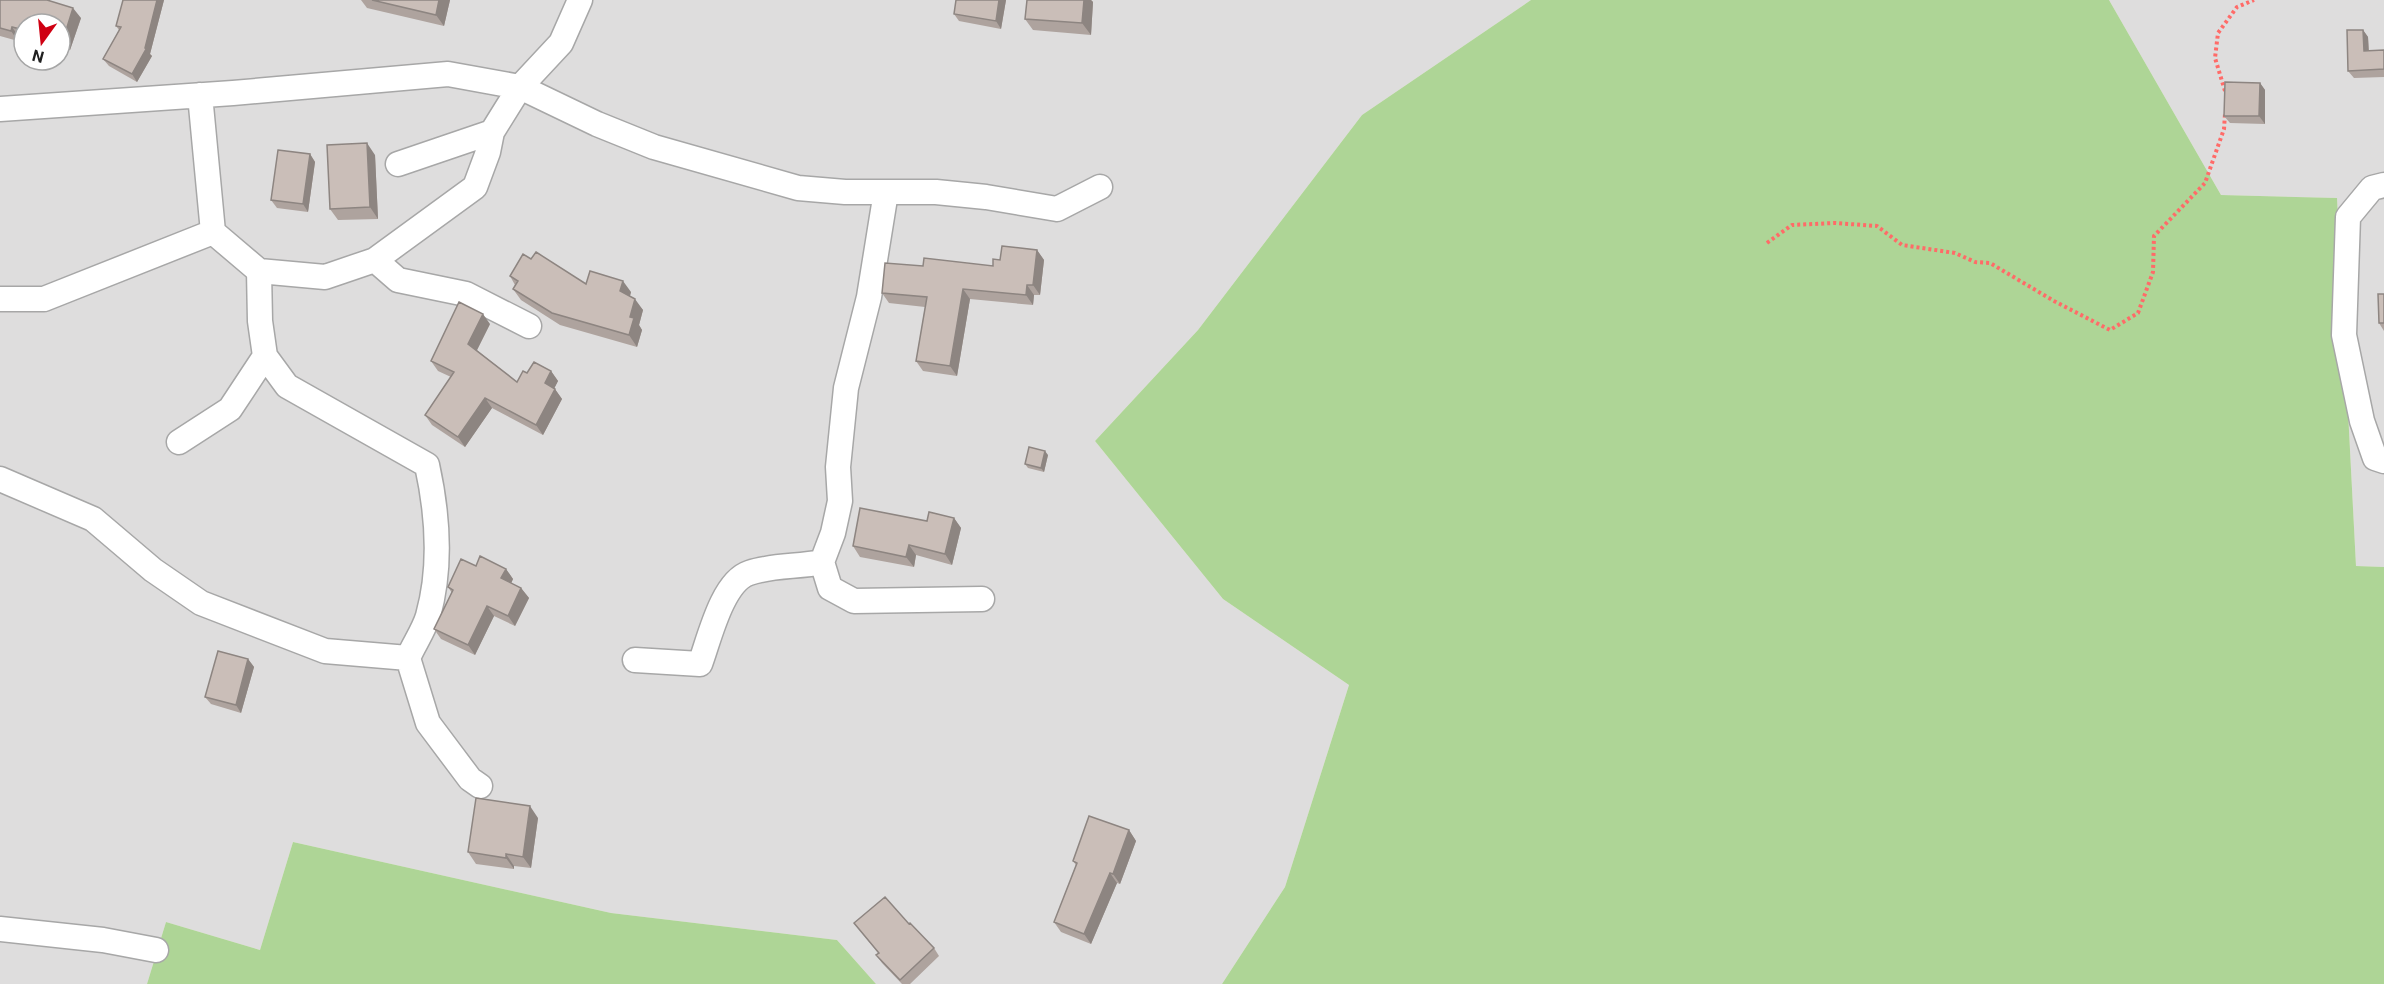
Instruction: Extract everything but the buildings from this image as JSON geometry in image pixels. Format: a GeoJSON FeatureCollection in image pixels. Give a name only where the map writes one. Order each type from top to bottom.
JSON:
{"type":"FeatureCollection","features":[{"type":"Feature","properties":{"kind":"street"},"geometry":{"type":"LineString","coordinates":[[200,95],[213,231],[259,271],[326,277],[375,260],[475,187],[488,152],[492,132],[520,87],[561,43],[580,0]]}},
{"type":"Feature","properties":{"kind":"street"},"geometry":{"type":"LineString","coordinates":[[0,109],[448,74],[520,87],[597,124],[654,147],[798,188],[845,192],[936,192],[986,196],[1057,209],[1100,187]]}},
{"type":"Feature","properties":{"kind":"street"},"geometry":{"type":"LineString","coordinates":[[398,164],[492,132]]}},
{"type":"Feature","properties":{"kind":"street"},"geometry":{"type":"LineString","coordinates":[[2384,185],[2372,188],[2348,217],[2343,335],[2362,421],[2375,458],[2384,461]]}},
{"type":"Feature","properties":{"kind":"street"},"geometry":{"type":"LineString","coordinates":[[886,192],[869,297],[846,388],[838,467],[840,501],[833,533],[822,562],[830,588],[854,601],[982,599]]}},
{"type":"Feature","properties":{"kind":"street"},"geometry":{"type":"LineString","coordinates":[[0,299],[44,299],[213,231]]}},
{"type":"Feature","properties":{"kind":"street"},"geometry":{"type":"LineString","coordinates":[[375,260],[398,280],[466,294],[529,326]]}},
{"type":"Feature","properties":{"kind":"street"},"geometry":{"type":"LineString","coordinates":[[259,271],[260,321],[265,356],[286,386],[427,465],[435,503],[438,555],[428,617],[408,658],[428,723],[470,779],[480,786]]}},
{"type":"Feature","properties":{"kind":"street"},"geometry":{"type":"LineString","coordinates":[[179,442],[230,409],[265,356]]}},
{"type":"Feature","properties":{"kind":"street"},"geometry":{"type":"LineString","coordinates":[[0,478],[93,519],[153,570],[201,603],[325,651],[408,658]]}},
{"type":"Feature","properties":{"kind":"street"},"geometry":{"type":"LineString","coordinates":[[635,660],[700,664],[732,585],[747,573],[822,562]]}},
{"type":"Feature","properties":{"kind":"street"},"geometry":{"type":"LineString","coordinates":[[0,929],[103,940],[156,950]]}},
{"type":"Feature","properties":{"kind":"path"},"geometry":{"type":"LineString","coordinates":[[2225,97],[2225,86],[2215,58],[2218,33],[2237,7],[2254,0]]}},
{"type":"Feature","properties":{"kind":"path"},"geometry":{"type":"LineString","coordinates":[[1767,243],[1792,225],[1835,223],[1877,226],[1902,245],[1955,253],[1975,262],[1990,263],[2054,301],[2110,330],[2138,313],[2153,272],[2154,236],[2171,221],[2205,183],[2224,129],[2225,108]]}},
{"type":"Feature","properties":{"kind":"shaded area"},"geometry":{"type":"Polygon","coordinates":[[[0,0],[1531,0],[1362,115],[1198,330],[1095,441],[1223,599],[1349,685],[1285,887],[1222,984],[876,984],[837,940],[611,913],[293,842],[260,950],[166,922],[147,984],[0,984],[0,0]]]}},
{"type":"Feature","properties":{"kind":"shaded area"},"geometry":{"type":"Polygon","coordinates":[[[2109,0],[2384,0],[2384,567],[2356,566],[2337,198],[2221,195],[2109,0]]]}},
{"type":"Feature","properties":{"kind":"green space"},"geometry":{"type":"Polygon","coordinates":[[[1531,0],[2109,0],[2221,195],[2337,198],[2356,566],[2384,567],[2384,984],[1222,984],[1285,887],[1349,685],[1223,599],[1095,441],[1198,330],[1362,115],[1531,0]]]}},
{"type":"Feature","properties":{"kind":"green space"},"geometry":{"type":"Polygon","coordinates":[[[293,842],[611,913],[837,940],[876,984],[147,984],[166,922],[260,950],[293,842]]]}}]}
